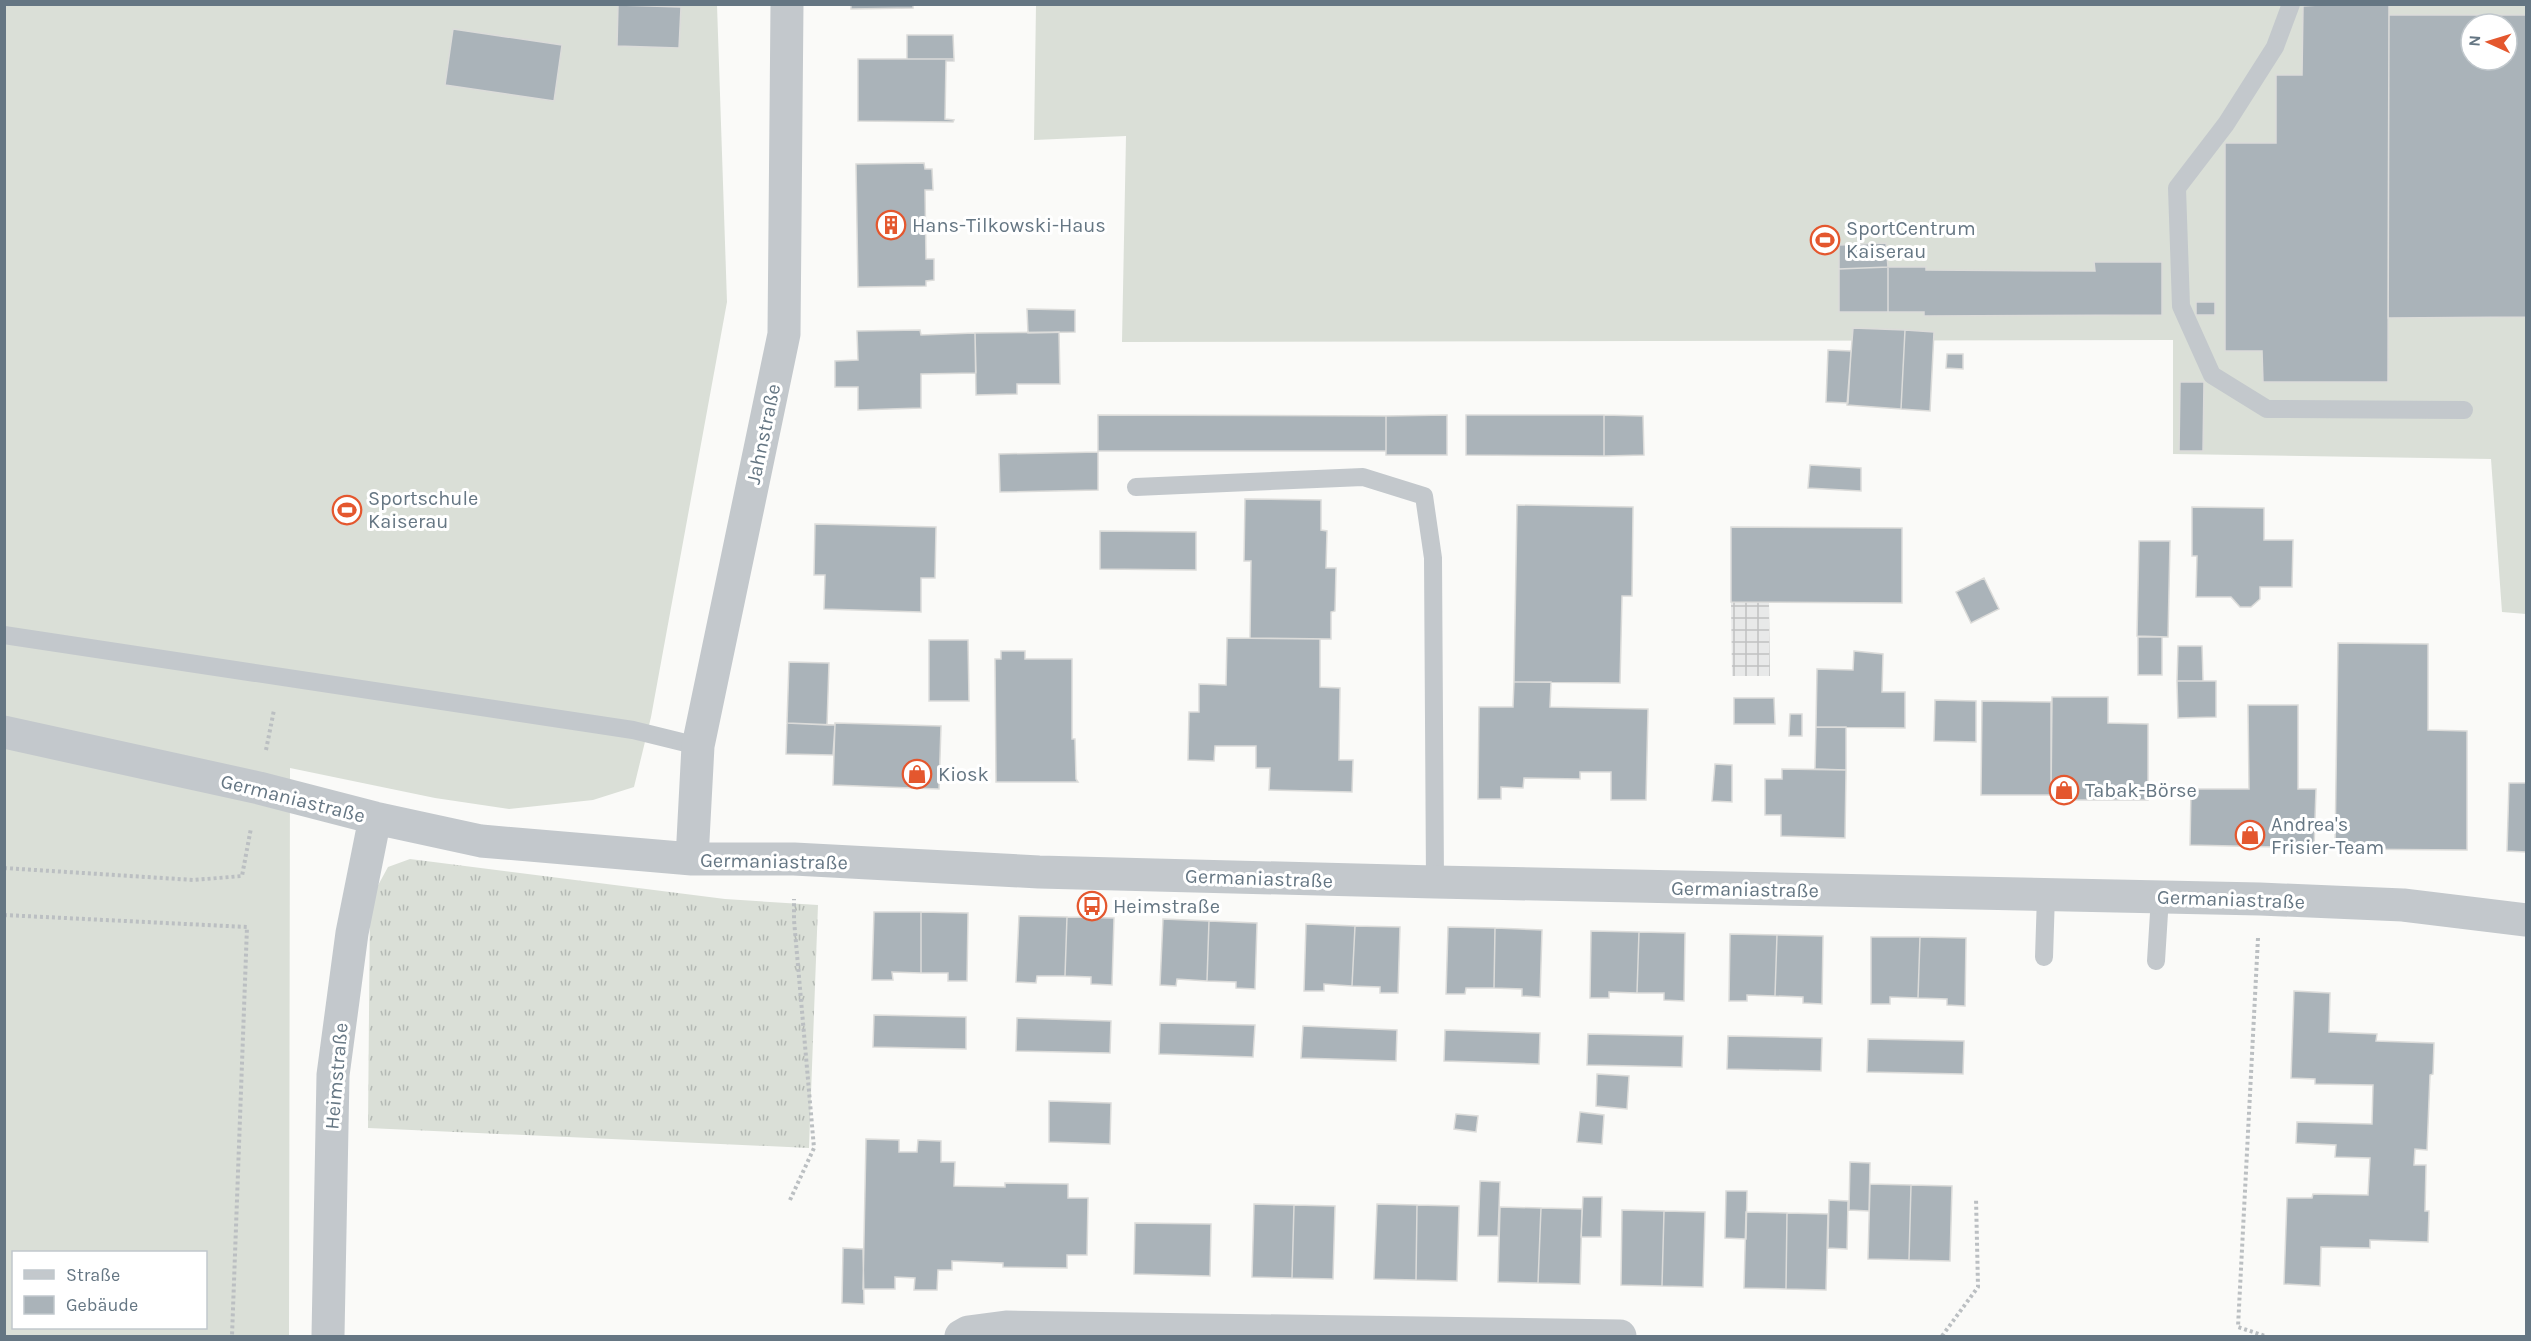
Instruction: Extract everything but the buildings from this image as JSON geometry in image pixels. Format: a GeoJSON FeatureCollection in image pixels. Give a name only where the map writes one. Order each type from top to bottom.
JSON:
{"type":"FeatureCollection","features":[{"type":"Feature","properties":{"kind":"street","name":"Jahnstraße"},"geometry":{"type":"LineString","coordinates":[[692,859],[698,746],[784,334],[787,4]]}},
{"type":"Feature","properties":{"kind":"street","name":"Germaniastraße"},"geometry":{"type":"LineString","coordinates":[[4,732],[259,788],[375,818],[481,841],[692,859],[794,859],[1039,872],[2260,899],[2403,905],[2526,920]]}},
{"type":"Feature","properties":{"kind":"street","name":"Heimstraße"},"geometry":{"type":"LineString","coordinates":[[328,1336],[333,1075],[352,933],[375,818]]}},
{"type":"Feature","properties":{"kind":"street"},"geometry":{"type":"LineString","coordinates":[[961,1336],[968,1332],[1006,1326],[1620,1336]]}},
{"type":"Feature","properties":{"kind":"lane"},"geometry":{"type":"LineString","coordinates":[[2291,4],[2275,47],[2226,124],[2178,189],[2181,306],[2212,375],[2267,410],[2464,410]]}},
{"type":"Feature","properties":{"kind":"lane"},"geometry":{"type":"LineString","coordinates":[[1136,487],[1363,477],[1424,496],[1432,558],[1435,882]]}},
{"type":"Feature","properties":{"kind":"lane"},"geometry":{"type":"LineString","coordinates":[[4,635],[633,730],[698,746]]}},
{"type":"Feature","properties":{"kind":"lane"},"geometry":{"type":"LineString","coordinates":[[2044,957],[2046,895]]}},
{"type":"Feature","properties":{"kind":"lane"},"geometry":{"type":"LineString","coordinates":[[2156,961],[2160,897]]}},
{"type":"Feature","properties":{"kind":"path"},"geometry":{"type":"LineString","coordinates":[[4,868],[194,880],[242,876],[281,677]]}},
{"type":"Feature","properties":{"kind":"path"},"geometry":{"type":"LineString","coordinates":[[790,1200],[814,1148],[794,920],[794,859]]}},
{"type":"Feature","properties":{"kind":"path"},"geometry":{"type":"LineString","coordinates":[[2260,899],[2238,1327],[2265,1336]]}},
{"type":"Feature","properties":{"kind":"path"},"geometry":{"type":"LineString","coordinates":[[4,915],[248,927],[232,1336]]}},
{"type":"Feature","properties":{"kind":"path"},"geometry":{"type":"LineString","coordinates":[[1942,1336],[1978,1287],[1976,1198]]}},
{"type":"Feature","properties":{"kind":"shaded area"},"geometry":{"type":"Polygon","coordinates":[[[1731,602],[1769,602],[1770,676],[1732,676],[1731,602]]]}},
{"type":"Feature","properties":{"kind":"green space","name":"Sportschule Kaiserau"},"geometry":{"type":"Polygon","coordinates":[[[5,5],[717,5],[727,302],[651,717],[634,787],[593,800],[509,809],[435,798],[290,768],[289,1336],[5,1336],[5,5]]]}},
{"type":"Feature","properties":{"kind":"green space","name":"SportCentrum Kaiserau"},"geometry":{"type":"Polygon","coordinates":[[[1036,5],[2526,5],[2526,614],[2502,612],[2491,459],[2173,454],[2173,340],[1122,342],[1126,136],[1034,140],[1036,5]]]}},
{"type":"Feature","properties":{"kind":"green space"},"geometry":{"type":"Polygon","coordinates":[[[410,859],[725,899],[818,905],[809,1148],[368,1128],[370,900],[388,867],[410,859]]]}},
{"type":"Feature","properties":{"kind":"place","name":"Hans-Tilkowski-Haus"},"geometry":{"type":"Point","coordinates":[891,225]}},
{"type":"Feature","properties":{"kind":"place","name":"SportCentrum Kaiserau"},"geometry":{"type":"Point","coordinates":[1825,240]}},
{"type":"Feature","properties":{"kind":"place","name":"Sportschule Kaiserau"},"geometry":{"type":"Point","coordinates":[347,510]}},
{"type":"Feature","properties":{"kind":"place","name":"Kiosk"},"geometry":{"type":"Point","coordinates":[917,774]}},
{"type":"Feature","properties":{"kind":"place","name":"Tabak-Börse"},"geometry":{"type":"Point","coordinates":[2064,790]}},
{"type":"Feature","properties":{"kind":"place","name":"Andrea's Frisier-Team"},"geometry":{"type":"Point","coordinates":[2250,835]}},
{"type":"Feature","properties":{"kind":"place","name":"Heimstraße"},"geometry":{"type":"Point","coordinates":[1092,906]}}]}
